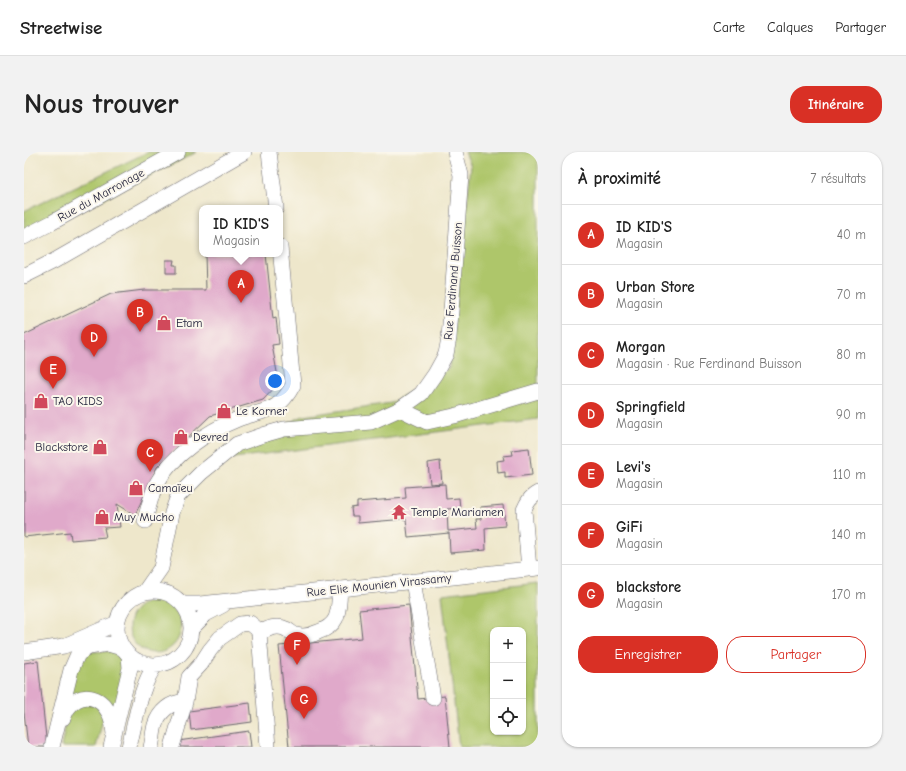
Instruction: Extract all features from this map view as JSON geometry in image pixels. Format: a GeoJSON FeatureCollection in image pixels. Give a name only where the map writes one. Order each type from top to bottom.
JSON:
{"type":"FeatureCollection","features":[{"type":"Feature","properties":{"kind":"street","name":"Rue du Marronage"},"geometry":{"type":"LineString","coordinates":[[24,237],[178,152]]}},
{"type":"Feature","properties":{"kind":"street"},"geometry":{"type":"LineString","coordinates":[[24,276],[54,261],[244,152]]}},
{"type":"Feature","properties":{"kind":"street"},"geometry":{"type":"LineString","coordinates":[[269,152],[274,179],[276,205]]}},
{"type":"Feature","properties":{"kind":"street","name":"Rue Ferdinand Buisson"},"geometry":{"type":"LineString","coordinates":[[146,591],[161,568],[172,513],[178,496],[201,473],[237,444],[263,434],[284,430],[372,422],[400,409],[421,394],[435,374],[446,354],[449,338],[461,175],[455,152]]}},
{"type":"Feature","properties":{"kind":"street"},"geometry":{"type":"LineString","coordinates":[[145,521],[156,484],[163,473],[175,460],[196,442],[217,429],[245,416],[266,411],[276,406],[283,400],[292,385],[281,257]]}},
{"type":"Feature","properties":{"kind":"street"},"geometry":{"type":"LineString","coordinates":[[400,409],[427,422],[454,416],[538,391]]}},
{"type":"Feature","properties":{"kind":"street"},"geometry":{"type":"LineString","coordinates":[[533,569],[524,510],[527,502],[538,493]]}},
{"type":"Feature","properties":{"kind":"street"},"geometry":{"type":"LineString","coordinates":[[161,568],[171,594]]}},
{"type":"Feature","properties":{"kind":"street","name":"Rue Elie Mounien Virassamy"},"geometry":{"type":"LineString","coordinates":[[183,604],[200,604],[533,569]]}},
{"type":"Feature","properties":{"kind":"street"},"geometry":{"type":"LineString","coordinates":[[413,582],[433,698]]}},
{"type":"Feature","properties":{"kind":"street"},"geometry":{"type":"LineString","coordinates":[[259,633],[268,628],[277,627],[283,628],[291,634],[298,636],[314,634],[326,629],[333,624],[338,614],[340,589]]}},
{"type":"Feature","properties":{"kind":"street"},"geometry":{"type":"LineString","coordinates":[[54,742],[70,670],[78,654],[89,647],[108,644],[126,652],[142,663],[156,665],[167,663],[177,657],[185,649],[190,639],[192,628],[190,615],[183,604],[171,594],[158,590],[146,591],[135,596],[126,603],[120,612],[117,623],[118,640],[126,652],[130,668],[113,741]]}},
{"type":"Feature","properties":{"kind":"street","name":"Rue Elie Mounien Virassamy"},"geometry":{"type":"LineString","coordinates":[[192,628],[206,614],[230,600]]}},
{"type":"Feature","properties":{"kind":"street"},"geometry":{"type":"LineString","coordinates":[[24,652],[64,646],[117,623]]}},
{"type":"Feature","properties":{"kind":"street"},"geometry":{"type":"LineString","coordinates":[[172,747],[185,702],[189,677],[201,664],[220,638],[240,624],[250,623],[259,633],[268,747]]}},
{"type":"Feature","properties":{"kind":"street"},"geometry":{"type":"LineString","coordinates":[[129,747],[145,682],[156,665]]}},
{"type":"Feature","properties":{"kind":"street"},"geometry":{"type":"LineString","coordinates":[[54,742],[68,708],[78,699],[89,697],[97,700],[105,707],[113,722],[113,741]]}},
{"type":"Feature","properties":{"kind":"street"},"geometry":{"type":"LineString","coordinates":[[151,747],[155,725],[160,716],[170,705],[185,702]]}},
{"type":"Feature","properties":{"kind":"green space"},"geometry":{"type":"Polygon","coordinates":[[[148,152],[197,152],[24,239],[24,211],[148,152]]]}},
{"type":"Feature","properties":{"kind":"green space"},"geometry":{"type":"Polygon","coordinates":[[[465,152],[538,152],[538,419],[210,461],[303,416],[391,403],[449,368],[471,166],[465,152]]]}},
{"type":"Feature","properties":{"kind":"green space"},"geometry":{"type":"Polygon","coordinates":[[[538,583],[538,747],[459,747],[442,594],[538,583]]]}},
{"type":"Feature","properties":{"kind":"green space"},"geometry":{"type":"Polygon","coordinates":[[[150,601],[160,601],[174,608],[181,622],[181,632],[174,646],[160,653],[150,653],[140,649],[133,642],[129,632],[129,622],[133,612],[140,605],[150,601]]]}},
{"type":"Feature","properties":{"kind":"green space"},"geometry":{"type":"Polygon","coordinates":[[[115,651],[119,656],[124,671],[116,715],[111,708],[67,699],[74,664],[88,652],[115,651]]]}},
{"type":"Feature","properties":{"kind":"green space"},"geometry":{"type":"Polygon","coordinates":[[[77,704],[96,705],[104,716],[96,747],[61,747],[68,714],[77,704]]]}},
{"type":"Feature","properties":{"kind":"building"},"geometry":{"type":"Polygon","coordinates":[[[205,257],[266,257],[273,319],[276,318],[279,344],[272,345],[279,383],[263,400],[210,416],[157,467],[135,515],[117,504],[120,527],[104,528],[106,537],[71,540],[70,532],[24,537],[24,335],[111,294],[144,290],[206,290],[205,257]]]}},
{"type":"Feature","properties":{"kind":"building"},"geometry":{"type":"Polygon","coordinates":[[[166,260],[174,260],[173,265],[176,265],[176,273],[166,273],[166,260]]]}},
{"type":"Feature","properties":{"kind":"building"},"geometry":{"type":"Polygon","coordinates":[[[529,448],[532,475],[505,478],[505,472],[498,473],[497,461],[504,460],[503,456],[513,455],[512,450],[529,448]]]}},
{"type":"Feature","properties":{"kind":"building"},"geometry":{"type":"Polygon","coordinates":[[[440,461],[442,483],[430,484],[428,463],[440,461]]]}},
{"type":"Feature","properties":{"kind":"building","name":"Temple Mariamen"},"geometry":{"type":"Polygon","coordinates":[[[445,484],[446,499],[459,498],[460,508],[447,509],[448,531],[477,528],[476,519],[481,519],[480,507],[503,505],[505,526],[485,528],[486,550],[450,553],[449,533],[408,537],[406,519],[358,523],[358,516],[352,516],[351,508],[357,507],[357,502],[406,498],[405,487],[445,484]]]}},
{"type":"Feature","properties":{"kind":"building"},"geometry":{"type":"Polygon","coordinates":[[[409,605],[418,699],[445,696],[450,747],[289,747],[279,646],[362,638],[359,610],[409,605]]]}},
{"type":"Feature","properties":{"kind":"building"},"geometry":{"type":"Polygon","coordinates":[[[38,661],[47,747],[28,747],[24,712],[24,663],[38,661]]]}},
{"type":"Feature","properties":{"kind":"building"},"geometry":{"type":"Polygon","coordinates":[[[250,703],[252,722],[191,730],[189,711],[250,703]]]}},
{"type":"Feature","properties":{"kind":"building"},"geometry":{"type":"Polygon","coordinates":[[[249,731],[251,747],[178,747],[178,741],[249,731]]]}},
{"type":"Feature","properties":{"kind":"place","name":"ID KID'S"},"geometry":{"type":"Point","coordinates":[241,303]}},
{"type":"Feature","properties":{"kind":"place","name":"Etam"},"geometry":{"type":"Point","coordinates":[164,323]}},
{"type":"Feature","properties":{"kind":"place","name":"Urban Store"},"geometry":{"type":"Point","coordinates":[140,332]}},
{"type":"Feature","properties":{"kind":"place","name":"Springfield"},"geometry":{"type":"Point","coordinates":[94,357]}},
{"type":"Feature","properties":{"kind":"place","name":"Levi's"},"geometry":{"type":"Point","coordinates":[53,389]}},
{"type":"Feature","properties":{"kind":"place","name":"TAO KIDS"},"geometry":{"type":"Point","coordinates":[41,401]}},
{"type":"Feature","properties":{"kind":"place","name":"Le Korner"},"geometry":{"type":"Point","coordinates":[224,411]}},
{"type":"Feature","properties":{"kind":"place","name":"Devred"},"geometry":{"type":"Point","coordinates":[181,437]}},
{"type":"Feature","properties":{"kind":"place","name":"Blackstore"},"geometry":{"type":"Point","coordinates":[100,447]}},
{"type":"Feature","properties":{"kind":"place","name":"Morgan"},"geometry":{"type":"Point","coordinates":[150,472]}},
{"type":"Feature","properties":{"kind":"place","name":"Camaïeu"},"geometry":{"type":"Point","coordinates":[136,488]}},
{"type":"Feature","properties":{"kind":"place","name":"Temple Mariamen"},"geometry":{"type":"Point","coordinates":[399,512]}},
{"type":"Feature","properties":{"kind":"place","name":"Muy Mucho"},"geometry":{"type":"Point","coordinates":[102,517]}},
{"type":"Feature","properties":{"kind":"place","name":"GiFi"},"geometry":{"type":"Point","coordinates":[297,665]}},
{"type":"Feature","properties":{"kind":"place","name":"blackstore"},"geometry":{"type":"Point","coordinates":[304,719]}}]}
